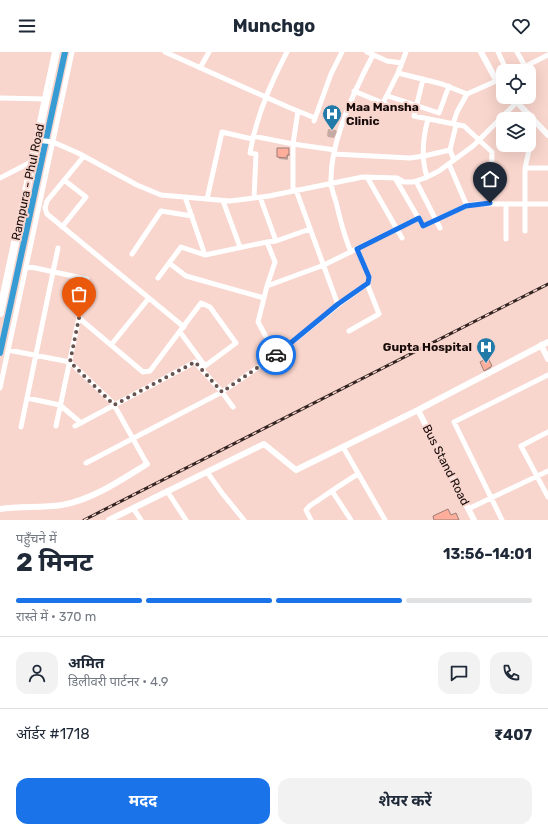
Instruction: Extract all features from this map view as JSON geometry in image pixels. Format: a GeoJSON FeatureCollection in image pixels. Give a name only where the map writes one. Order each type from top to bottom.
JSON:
{"type":"FeatureCollection","features":[{"type":"Feature","properties":{"kind":"highway","name":"Rampura - Phul Road"},"geometry":{"type":"LineString","coordinates":[[0,313],[33,161],[41,141],[46,99],[56,52]]}},
{"type":"Feature","properties":{"kind":"street"},"geometry":{"type":"LineString","coordinates":[[0,388],[72,52]]}},
{"type":"Feature","properties":{"kind":"street"},"geometry":{"type":"LineString","coordinates":[[165,52],[315,119],[331,74],[342,52]]}},
{"type":"Feature","properties":{"kind":"street"},"geometry":{"type":"LineString","coordinates":[[200,68],[209,52]]}},
{"type":"Feature","properties":{"kind":"street"},"geometry":{"type":"LineString","coordinates":[[254,198],[256,154],[250,153],[253,138],[266,97],[277,70],[287,52]]}},
{"type":"Feature","properties":{"kind":"street"},"geometry":{"type":"LineString","coordinates":[[367,52],[387,60],[402,63]]}},
{"type":"Feature","properties":{"kind":"street"},"geometry":{"type":"LineString","coordinates":[[383,103],[388,96],[406,52]]}},
{"type":"Feature","properties":{"kind":"street"},"geometry":{"type":"LineString","coordinates":[[481,52],[496,73]]}},
{"type":"Feature","properties":{"kind":"street"},"geometry":{"type":"LineString","coordinates":[[498,52],[504,64]]}},
{"type":"Feature","properties":{"kind":"street"},"geometry":{"type":"LineString","coordinates":[[517,52],[523,64]]}},
{"type":"Feature","properties":{"kind":"street"},"geometry":{"type":"LineString","coordinates":[[351,252],[344,236],[331,183],[331,168],[354,91],[373,55]]}},
{"type":"Feature","properties":{"kind":"street"},"geometry":{"type":"LineString","coordinates":[[528,64],[548,55]]}},
{"type":"Feature","properties":{"kind":"street"},"geometry":{"type":"LineString","coordinates":[[398,73],[449,86],[467,94]]}},
{"type":"Feature","properties":{"kind":"street"},"geometry":{"type":"LineString","coordinates":[[423,79],[414,116],[464,126],[492,152],[491,203]]}},
{"type":"Feature","properties":{"kind":"street"},"geometry":{"type":"LineString","coordinates":[[454,160],[450,150],[456,112],[467,94],[496,81]]}},
{"type":"Feature","properties":{"kind":"street"},"geometry":{"type":"LineString","coordinates":[[388,96],[439,113],[449,86]]}},
{"type":"Feature","properties":{"kind":"street"},"geometry":{"type":"LineString","coordinates":[[354,91],[390,106]]}},
{"type":"Feature","properties":{"kind":"street"},"geometry":{"type":"LineString","coordinates":[[0,98],[46,99]]}},
{"type":"Feature","properties":{"kind":"street"},"geometry":{"type":"LineString","coordinates":[[520,104],[548,135]]}},
{"type":"Feature","properties":{"kind":"street"},"geometry":{"type":"LineString","coordinates":[[298,111],[293,144],[294,191],[338,304]]}},
{"type":"Feature","properties":{"kind":"street"},"geometry":{"type":"LineString","coordinates":[[427,177],[423,140],[428,119]]}},
{"type":"Feature","properties":{"kind":"street"},"geometry":{"type":"LineString","coordinates":[[41,141],[52,142],[84,156],[137,186],[161,195],[230,201],[260,197],[367,177],[395,178],[404,182],[416,181],[427,177],[449,164],[473,146],[496,124]]}},
{"type":"Feature","properties":{"kind":"street"},"geometry":{"type":"LineString","coordinates":[[207,199],[222,132],[335,152],[410,158],[450,150]]}},
{"type":"Feature","properties":{"kind":"street"},"geometry":{"type":"LineString","coordinates":[[525,231],[525,168],[529,152]]}},
{"type":"Feature","properties":{"kind":"street"},"geometry":{"type":"LineString","coordinates":[[84,156],[47,201],[45,208],[47,214],[184,327]]}},
{"type":"Feature","properties":{"kind":"street"},"geometry":{"type":"LineString","coordinates":[[0,178],[33,161]]}},
{"type":"Feature","properties":{"kind":"street"},"geometry":{"type":"LineString","coordinates":[[449,164],[467,206]]}},
{"type":"Feature","properties":{"kind":"street"},"geometry":{"type":"LineString","coordinates":[[525,168],[548,168]]}},
{"type":"Feature","properties":{"kind":"street"},"geometry":{"type":"LineString","coordinates":[[367,177],[402,238]]}},
{"type":"Feature","properties":{"kind":"street"},"geometry":{"type":"LineString","coordinates":[[395,178],[423,226],[435,219],[467,206],[491,203],[548,204]]}},
{"type":"Feature","properties":{"kind":"street"},"geometry":{"type":"LineString","coordinates":[[62,227],[86,197],[64,180]]}},
{"type":"Feature","properties":{"kind":"street"},"geometry":{"type":"LineString","coordinates":[[416,181],[440,228]]}},
{"type":"Feature","properties":{"kind":"street"},"geometry":{"type":"LineString","coordinates":[[185,197],[205,255]]}},
{"type":"Feature","properties":{"kind":"street"},"geometry":{"type":"LineString","coordinates":[[260,197],[276,241]]}},
{"type":"Feature","properties":{"kind":"street"},"geometry":{"type":"LineString","coordinates":[[223,201],[240,248]]}},
{"type":"Feature","properties":{"kind":"street"},"geometry":{"type":"LineString","coordinates":[[506,204],[506,239]]}},
{"type":"Feature","properties":{"kind":"street"},"geometry":{"type":"LineString","coordinates":[[132,254],[161,211],[192,216]]}},
{"type":"Feature","properties":{"kind":"street"},"geometry":{"type":"LineString","coordinates":[[268,286],[324,265],[419,218]]}},
{"type":"Feature","properties":{"kind":"street"},"geometry":{"type":"LineString","coordinates":[[158,278],[181,248],[205,255],[276,241],[310,229]]}},
{"type":"Feature","properties":{"kind":"street"},"geometry":{"type":"LineString","coordinates":[[267,242],[275,262],[258,322],[276,355]]}},
{"type":"Feature","properties":{"kind":"street"},"geometry":{"type":"LineString","coordinates":[[21,427],[58,248]]}},
{"type":"Feature","properties":{"kind":"street"},"geometry":{"type":"LineString","coordinates":[[349,331],[379,314],[368,283],[369,277],[357,249]]}},
{"type":"Feature","properties":{"kind":"street"},"geometry":{"type":"LineString","coordinates":[[169,263],[186,276],[264,298]]}},
{"type":"Feature","properties":{"kind":"street"},"geometry":{"type":"LineString","coordinates":[[26,266],[87,279],[56,426]]}},
{"type":"Feature","properties":{"kind":"street"},"geometry":{"type":"LineString","coordinates":[[86,463],[222,392],[276,355],[338,304],[368,283]]}},
{"type":"Feature","properties":{"kind":"street"},"geometry":{"type":"LineString","coordinates":[[111,345],[149,298]]}},
{"type":"Feature","properties":{"kind":"street"},"geometry":{"type":"LineString","coordinates":[[79,318],[144,372],[150,371],[201,303],[210,307],[236,343],[205,366],[180,332]]}},
{"type":"Feature","properties":{"kind":"street"},"geometry":{"type":"LineString","coordinates":[[109,520],[264,444],[296,470],[418,410],[548,339]]}},
{"type":"Feature","properties":{"kind":"street"},"geometry":{"type":"LineString","coordinates":[[541,344],[548,342]]}},
{"type":"Feature","properties":{"kind":"street"},"geometry":{"type":"LineString","coordinates":[[541,344],[548,359]]}},
{"type":"Feature","properties":{"kind":"street"},"geometry":{"type":"LineString","coordinates":[[0,509],[72,503],[96,493],[147,464],[114,405],[70,362],[8,350]]}},
{"type":"Feature","properties":{"kind":"street"},"geometry":{"type":"LineString","coordinates":[[75,426],[195,362],[222,392],[233,407]]}},
{"type":"Feature","properties":{"kind":"street"},"geometry":{"type":"LineString","coordinates":[[502,520],[454,422],[548,375]]}},
{"type":"Feature","properties":{"kind":"street"},"geometry":{"type":"LineString","coordinates":[[27,398],[60,405],[81,423]]}},
{"type":"Feature","properties":{"kind":"street","name":"Bus Stand Road"},"geometry":{"type":"LineString","coordinates":[[418,410],[474,520]]}},
{"type":"Feature","properties":{"kind":"street"},"geometry":{"type":"LineString","coordinates":[[548,432],[521,446],[548,497]]}},
{"type":"Feature","properties":{"kind":"street"},"geometry":{"type":"LineString","coordinates":[[343,447],[385,520]]}},
{"type":"Feature","properties":{"kind":"street"},"geometry":{"type":"LineString","coordinates":[[468,509],[492,499],[548,471]]}},
{"type":"Feature","properties":{"kind":"street"},"geometry":{"type":"LineString","coordinates":[[207,472],[244,520]]}},
{"type":"Feature","properties":{"kind":"street"},"geometry":{"type":"LineString","coordinates":[[311,520],[306,510],[309,505],[358,474]]}},
{"type":"Feature","properties":{"kind":"street"},"geometry":{"type":"LineString","coordinates":[[167,491],[186,520]]}},
{"type":"Feature","properties":{"kind":"street"},"geometry":{"type":"LineString","coordinates":[[332,491],[351,520]]}},
{"type":"Feature","properties":{"kind":"street"},"geometry":{"type":"LineString","coordinates":[[133,508],[141,520]]}},
{"type":"Feature","properties":{"kind":"building"},"geometry":{"type":"Polygon","coordinates":[[[277,148],[289,148],[289,155],[287,155],[287,158],[277,157],[277,148]]]}},
{"type":"Feature","properties":{"kind":"building"},"geometry":{"type":"Polygon","coordinates":[[[488,358],[492,366],[484,371],[480,362],[488,358]]]}},
{"type":"Feature","properties":{"kind":"building"},"geometry":{"type":"Polygon","coordinates":[[[448,509],[451,515],[456,513],[459,520],[434,520],[433,516],[448,509]]]}},
{"type":"Feature","properties":{"kind":"waterway"},"geometry":{"type":"LineString","coordinates":[[0,353],[65,52]]}},
{"type":"Feature","properties":{"kind":"railway"},"geometry":{"type":"LineString","coordinates":[[84,520],[548,284]]}},
{"type":"Feature","properties":{"kind":"way so far"},"geometry":{"type":"LineString","coordinates":[[79,318],[70,362],[114,405],[195,362],[222,392],[276,355]]}},
{"type":"Feature","properties":{"kind":"place","name":"Maa Mansha Clinic"},"geometry":{"type":"Point","coordinates":[332,131]}},
{"type":"Feature","properties":{"kind":"place","name":"Gupta Hospital"},"geometry":{"type":"Point","coordinates":[486,364]}},
{"type":"Feature","properties":{"kind":"route"},"geometry":{"type":"LineString","coordinates":[[276,355],[338,304],[368,283],[369,277],[357,249],[419,218],[423,226],[435,219],[466,206],[490,203]]}}]}
